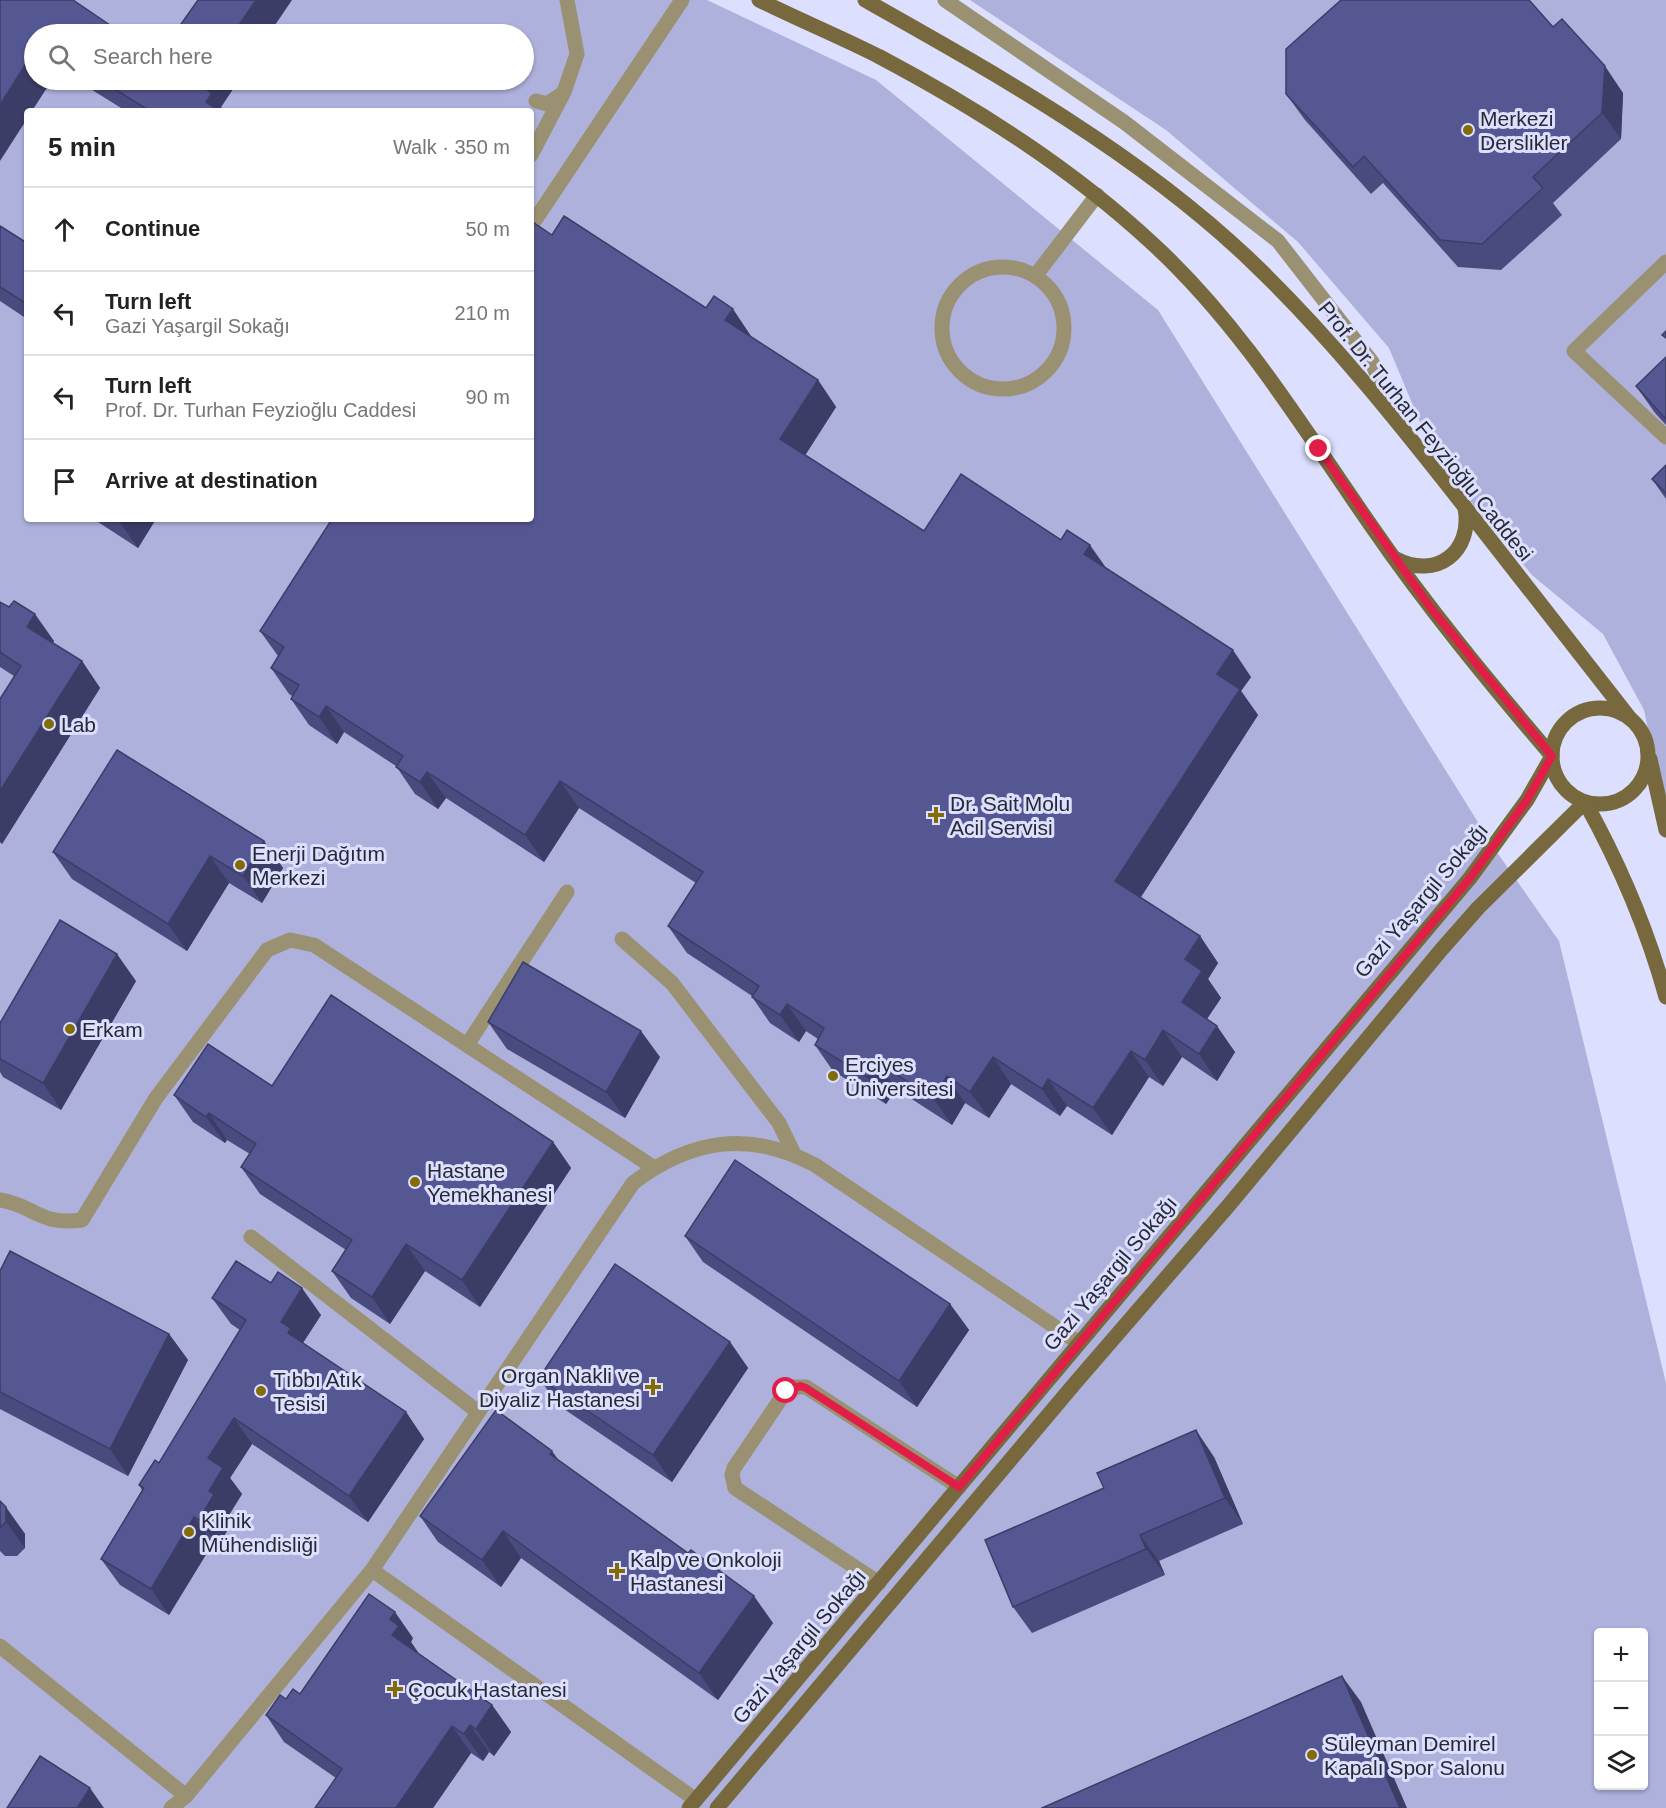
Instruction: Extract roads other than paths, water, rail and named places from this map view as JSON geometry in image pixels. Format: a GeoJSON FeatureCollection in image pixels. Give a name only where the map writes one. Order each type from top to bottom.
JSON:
{"type":"FeatureCollection","features":[{"type":"Feature","properties":{"kind":"street"},"geometry":{"type":"LineString","coordinates":[[759,0],[878,56],[1015,135],[1097,195],[1155,246],[1226,320],[1278,387],[1396,559],[1490,682],[1552,756],[1561,785],[1572,795],[1585,802],[1600,805],[1615,803],[1629,796],[1639,785],[1646,771],[1649,756]]}},
{"type":"Feature","properties":{"kind":"street","name":"Prof. Dr. Turhan Feyzioğlu Caddesi"},"geometry":{"type":"LineString","coordinates":[[865,0],[1041,102],[1185,205],[1247,257],[1297,307],[1393,416],[1629,717]]}},
{"type":"Feature","properties":{"kind":"street"},"geometry":{"type":"LineString","coordinates":[[1396,559],[1407,565],[1421,567],[1447,560],[1462,542],[1467,519],[1465,507]]}},
{"type":"Feature","properties":{"kind":"street"},"geometry":{"type":"LineString","coordinates":[[1552,756],[1555,741],[1562,728],[1572,717],[1586,710],[1600,708],[1616,710],[1629,717],[1643,735],[1666,830]]}},
{"type":"Feature","properties":{"kind":"street","name":"Gazi Yaşargil Sokağı"},"geometry":{"type":"LineString","coordinates":[[692,1804],[1470,878],[1527,800],[1552,756]]}},
{"type":"Feature","properties":{"kind":"street"},"geometry":{"type":"LineString","coordinates":[[1585,802],[1612,850],[1636,906],[1666,997]]}},
{"type":"Feature","properties":{"kind":"street","name":"Gazi Yaşargil Sokağı"},"geometry":{"type":"LineString","coordinates":[[717,1808],[1076,1382],[1229,1205],[1441,950],[1478,908],[1585,802]]}},
{"type":"Feature","properties":{"kind":"lane"},"geometry":{"type":"LineString","coordinates":[[534,149],[564,92],[578,54],[567,0]]}},
{"type":"Feature","properties":{"kind":"lane"},"geometry":{"type":"LineString","coordinates":[[534,222],[682,0]]}},
{"type":"Feature","properties":{"kind":"lane"},"geometry":{"type":"LineString","coordinates":[[945,0],[1124,122],[1278,242],[1372,362],[1393,416]]}},
{"type":"Feature","properties":{"kind":"lane"},"geometry":{"type":"LineString","coordinates":[[536,101],[547,104],[564,92]]}},
{"type":"Feature","properties":{"kind":"lane"},"geometry":{"type":"LineString","coordinates":[[1036,275],[1097,195]]}},
{"type":"Feature","properties":{"kind":"lane"},"geometry":{"type":"LineString","coordinates":[[1666,262],[1574,351],[1666,437]]}},
{"type":"Feature","properties":{"kind":"lane"},"geometry":{"type":"LineString","coordinates":[[990,267],[1022,268],[1036,275],[1058,299],[1064,314],[1064,338],[1056,360],[1045,373],[1017,388],[993,388],[971,380],[958,370],[943,341],[942,325],[951,295],[962,282],[990,267]]}},
{"type":"Feature","properties":{"kind":"lane"},"geometry":{"type":"LineString","coordinates":[[467,1045],[567,892]]}},
{"type":"Feature","properties":{"kind":"lane"},"geometry":{"type":"LineString","coordinates":[[622,939],[672,983],[779,1123],[794,1154]]}},
{"type":"Feature","properties":{"kind":"lane"},"geometry":{"type":"LineString","coordinates":[[0,1200],[20,1206],[48,1220],[65,1223],[82,1220],[156,1098],[267,950],[278,943],[290,940],[314,945],[653,1167]]}},
{"type":"Feature","properties":{"kind":"lane"},"geometry":{"type":"LineString","coordinates":[[171,1808],[186,1796],[372,1570],[633,1183],[653,1167],[677,1155],[724,1143],[771,1147],[794,1154],[815,1165],[1079,1343]]}},
{"type":"Feature","properties":{"kind":"lane"},"geometry":{"type":"LineString","coordinates":[[251,1238],[478,1412]]}},
{"type":"Feature","properties":{"kind":"lane"},"geometry":{"type":"LineString","coordinates":[[879,1582],[735,1488],[732,1475],[734,1468],[781,1397],[794,1387],[806,1388],[959,1487]]}},
{"type":"Feature","properties":{"kind":"lane"},"geometry":{"type":"LineString","coordinates":[[372,1570],[692,1804]]}},
{"type":"Feature","properties":{"kind":"lane"},"geometry":{"type":"LineString","coordinates":[[0,1646],[186,1796]]}},
{"type":"Feature","properties":{"kind":"place","name":"Merkezi Derslikler"},"geometry":{"type":"Point","coordinates":[1468,130]}},
{"type":"Feature","properties":{"kind":"place","name":"Lab"},"geometry":{"type":"Point","coordinates":[49,724]}},
{"type":"Feature","properties":{"kind":"place","name":"Dr. Sait Molu Acil Servisi"},"geometry":{"type":"Point","coordinates":[936,815]}},
{"type":"Feature","properties":{"kind":"place","name":"Enerji Dağıtım Merkezi"},"geometry":{"type":"Point","coordinates":[240,865]}},
{"type":"Feature","properties":{"kind":"place","name":"Erkam"},"geometry":{"type":"Point","coordinates":[70,1029]}},
{"type":"Feature","properties":{"kind":"place","name":"Erciyes Üniversitesi"},"geometry":{"type":"Point","coordinates":[833,1076]}},
{"type":"Feature","properties":{"kind":"place","name":"Hastane Yemekhanesi"},"geometry":{"type":"Point","coordinates":[415,1182]}},
{"type":"Feature","properties":{"kind":"place","name":"Organ Nakli ve Diyaliz Hastanesi"},"geometry":{"type":"Point","coordinates":[653,1387]}},
{"type":"Feature","properties":{"kind":"place","name":"Tıbbı Atık Tesisi"},"geometry":{"type":"Point","coordinates":[261,1391]}},
{"type":"Feature","properties":{"kind":"place","name":"Klinik Mühendisliği"},"geometry":{"type":"Point","coordinates":[189,1532]}},
{"type":"Feature","properties":{"kind":"place","name":"Kalp ve Onkoloji Hastanesi"},"geometry":{"type":"Point","coordinates":[617,1571]}},
{"type":"Feature","properties":{"kind":"place","name":"Çocuk Hastanesi"},"geometry":{"type":"Point","coordinates":[395,1689]}},
{"type":"Feature","properties":{"kind":"place","name":"Süleyman Demirel Kapalı Spor Salonu"},"geometry":{"type":"Point","coordinates":[1312,1755]}}]}
